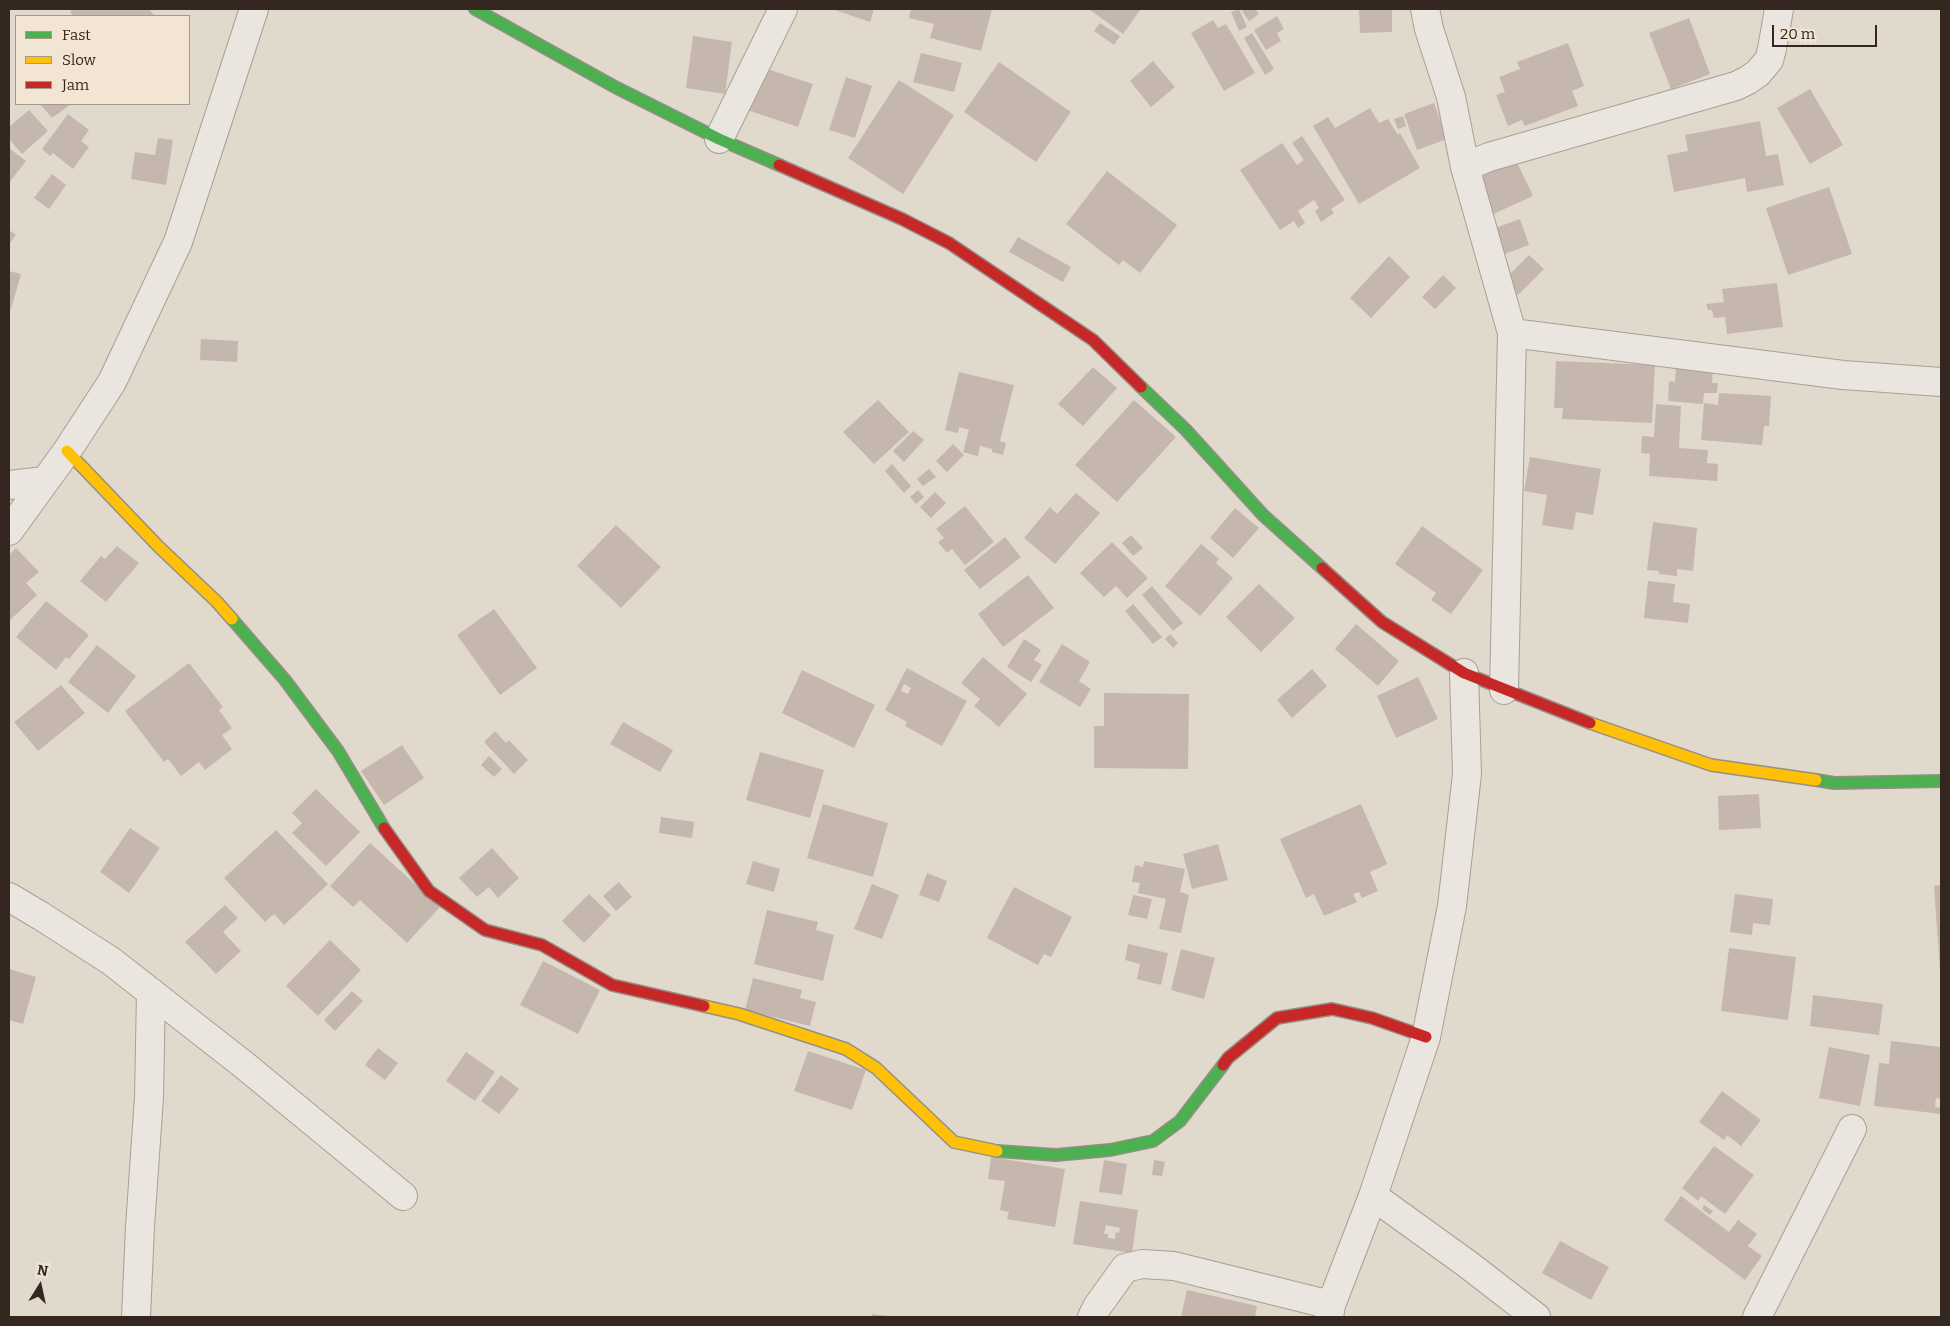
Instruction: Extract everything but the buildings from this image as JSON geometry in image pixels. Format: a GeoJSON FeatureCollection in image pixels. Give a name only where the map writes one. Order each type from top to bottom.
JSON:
{"type":"FeatureCollection","features":[{"type":"Feature","properties":{"kind":"street"},"geometry":{"type":"LineString","coordinates":[[9,531],[67,451],[112,382],[178,242],[254,9]]}},
{"type":"Feature","properties":{"kind":"street"},"geometry":{"type":"LineString","coordinates":[[475,9],[616,87],[719,139],[902,218],[949,243],[1093,340],[1186,430],[1263,515],[1382,622],[1464,673],[1598,726],[1711,765],[1834,783],[1941,781]]}},
{"type":"Feature","properties":{"kind":"street"},"geometry":{"type":"LineString","coordinates":[[719,139],[783,9]]}},
{"type":"Feature","properties":{"kind":"street"},"geometry":{"type":"LineString","coordinates":[[1425,9],[1429,29],[1451,97],[1465,167],[1512,333],[1504,690]]}},
{"type":"Feature","properties":{"kind":"street"},"geometry":{"type":"LineString","coordinates":[[1465,167],[1489,157],[1736,86],[1748,80],[1758,73],[1769,60],[1779,9]]}},
{"type":"Feature","properties":{"kind":"street"},"geometry":{"type":"LineString","coordinates":[[1512,333],[1843,375],[1941,382]]}},
{"type":"Feature","properties":{"kind":"street"},"geometry":{"type":"LineString","coordinates":[[67,451],[159,547],[217,602],[285,680],[338,751],[386,831],[429,891],[485,930],[542,945],[612,985],[739,1014],[846,1049],[876,1068],[954,1142],[999,1152],[1056,1155],[1110,1150],[1153,1141],[1180,1121],[1228,1058],[1277,1018],[1332,1010],[1372,1018],[1426,1037]]}},
{"type":"Feature","properties":{"kind":"street"},"geometry":{"type":"LineString","coordinates":[[9,485],[45,481]]}},
{"type":"Feature","properties":{"kind":"street"},"geometry":{"type":"LineString","coordinates":[[1092,1317],[1125,1268],[1142,1264],[1174,1266],[1330,1311],[1374,1196],[1426,1037],[1452,906],[1466,774],[1464,673]]}},
{"type":"Feature","properties":{"kind":"street"},"geometry":{"type":"LineString","coordinates":[[9,897],[111,960],[252,1071],[403,1196]]}},
{"type":"Feature","properties":{"kind":"street"},"geometry":{"type":"LineString","coordinates":[[136,1317],[149,1097],[151,992]]}},
{"type":"Feature","properties":{"kind":"street"},"geometry":{"type":"LineString","coordinates":[[1757,1317],[1852,1129]]}},
{"type":"Feature","properties":{"kind":"street"},"geometry":{"type":"LineString","coordinates":[[1374,1196],[1536,1317]]}},
{"type":"Feature","properties":{"kind":"traffic: fast"},"geometry":{"type":"LineString","coordinates":[[475,9],[615,87],[719,139],[779,165]]}},
{"type":"Feature","properties":{"kind":"traffic: fast"},"geometry":{"type":"LineString","coordinates":[[1141,387],[1186,430],[1263,515],[1322,568]]}},
{"type":"Feature","properties":{"kind":"traffic: fast"},"geometry":{"type":"LineString","coordinates":[[232,619],[285,680],[338,751],[384,828]]}},
{"type":"Feature","properties":{"kind":"traffic: fast"},"geometry":{"type":"LineString","coordinates":[[1816,780],[1834,783],[1941,781]]}},
{"type":"Feature","properties":{"kind":"traffic: fast"},"geometry":{"type":"LineString","coordinates":[[997,1151],[1056,1155],[1110,1150],[1153,1141],[1180,1121],[1223,1065]]}},
{"type":"Feature","properties":{"kind":"traffic: slow"},"geometry":{"type":"LineString","coordinates":[[67,451],[159,547],[217,602],[232,619]]}},
{"type":"Feature","properties":{"kind":"traffic: slow"},"geometry":{"type":"LineString","coordinates":[[1590,723],[1711,765],[1816,780]]}},
{"type":"Feature","properties":{"kind":"traffic: slow"},"geometry":{"type":"LineString","coordinates":[[704,1006],[739,1014],[846,1049],[876,1068],[954,1142],[997,1151]]}},
{"type":"Feature","properties":{"kind":"traffic: jam"},"geometry":{"type":"LineString","coordinates":[[779,165],[902,219],[949,243],[1093,340],[1141,387]]}},
{"type":"Feature","properties":{"kind":"traffic: jam"},"geometry":{"type":"LineString","coordinates":[[1322,568],[1382,622],[1464,673],[1590,723]]}},
{"type":"Feature","properties":{"kind":"traffic: jam"},"geometry":{"type":"LineString","coordinates":[[384,828],[429,891],[485,930],[542,945],[612,985],[704,1006]]}},
{"type":"Feature","properties":{"kind":"traffic: jam"},"geometry":{"type":"LineString","coordinates":[[1223,1065],[1228,1058],[1277,1018],[1332,1009],[1372,1018],[1426,1037]]}}]}
